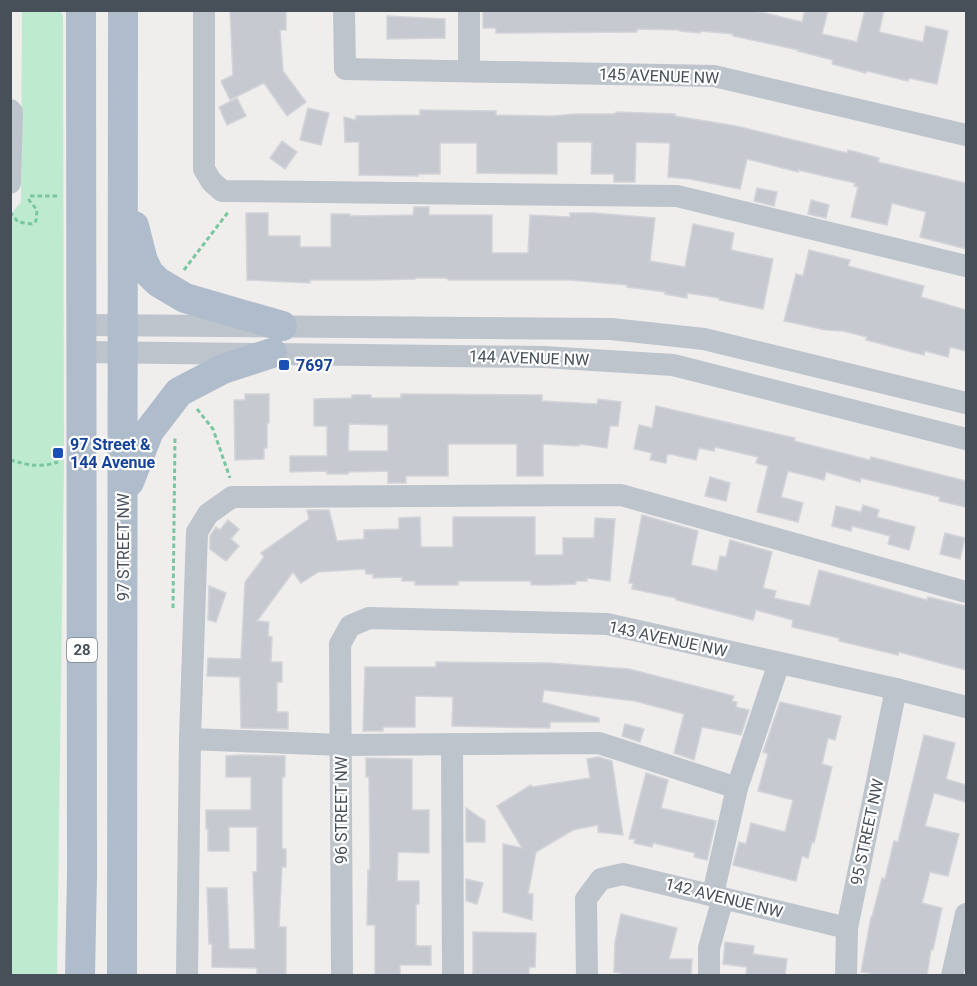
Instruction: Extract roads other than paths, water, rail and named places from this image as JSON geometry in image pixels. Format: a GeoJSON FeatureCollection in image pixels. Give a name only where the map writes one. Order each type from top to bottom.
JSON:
{"type":"FeatureCollection","features":[{"type":"Feature","properties":{"kind":"main road"},"geometry":{"type":"LineString","coordinates":[[81,10],[82,338]]}},
{"type":"Feature","properties":{"kind":"main road","name":"97 STREET NW"},"geometry":{"type":"LineString","coordinates":[[122,975],[123,10]]}},
{"type":"Feature","properties":{"kind":"main road"},"geometry":{"type":"LineString","coordinates":[[123,183],[143,261],[149,273],[173,292],[277,340]]}},
{"type":"Feature","properties":{"kind":"main road","name":"28"},"geometry":{"type":"LineString","coordinates":[[80,975],[82,338]]}},
{"type":"Feature","properties":{"kind":"main road"},"geometry":{"type":"LineString","coordinates":[[124,496],[149,431],[179,392],[277,340]]}},
{"type":"Feature","properties":{"kind":"street"},"geometry":{"type":"LineString","coordinates":[[204,10],[204,169],[211,181],[222,191],[240,193],[677,196],[966,266]]}},
{"type":"Feature","properties":{"kind":"street","name":"145 AVENUE NW"},"geometry":{"type":"LineString","coordinates":[[344,10],[345,69],[714,76],[966,135]]}},
{"type":"Feature","properties":{"kind":"street"},"geometry":{"type":"LineString","coordinates":[[469,10],[469,71]]}},
{"type":"Feature","properties":{"kind":"street"},"geometry":{"type":"LineString","coordinates":[[10,110],[12,112],[10,183]]}},
{"type":"Feature","properties":{"kind":"street","name":"144 AVENUE NW"},"geometry":{"type":"LineString","coordinates":[[82,338],[277,340],[611,329],[692,337],[966,403]]}},
{"type":"Feature","properties":{"kind":"street","name":"144 AVENUE NW"},"geometry":{"type":"LineString","coordinates":[[277,340],[673,365],[966,439]]}},
{"type":"Feature","properties":{"kind":"street"},"geometry":{"type":"LineString","coordinates":[[187,975],[190,739],[197,532],[208,514],[232,497],[621,495],[966,592]]}},
{"type":"Feature","properties":{"kind":"street","name":"143 AVENUE NW"},"geometry":{"type":"LineString","coordinates":[[340,644],[350,626],[369,618],[607,624],[966,707]]}},
{"type":"Feature","properties":{"kind":"street","name":"96 STREET NW"},"geometry":{"type":"LineString","coordinates":[[340,644],[342,975]]}},
{"type":"Feature","properties":{"kind":"street"},"geometry":{"type":"LineString","coordinates":[[709,975],[709,948],[737,788],[779,663]]}},
{"type":"Feature","properties":{"kind":"street","name":"95 STREET NW"},"geometry":{"type":"LineString","coordinates":[[846,975],[847,928],[896,689]]}},
{"type":"Feature","properties":{"kind":"street"},"geometry":{"type":"LineString","coordinates":[[190,739],[341,745],[599,743],[737,788]]}},
{"type":"Feature","properties":{"kind":"street"},"geometry":{"type":"LineString","coordinates":[[452,744],[453,975]]}},
{"type":"Feature","properties":{"kind":"street","name":"142 AVENUE NW"},"geometry":{"type":"LineString","coordinates":[[587,975],[586,899],[601,879],[623,873],[847,928]]}},
{"type":"Feature","properties":{"kind":"street"},"geometry":{"type":"LineString","coordinates":[[951,975],[966,914]]}},
{"type":"Feature","properties":{"kind":"place","name":"7697"},"geometry":{"type":"Point","coordinates":[284,365]}},
{"type":"Feature","properties":{"kind":"place","name":"97 Street & 144 Avenue"},"geometry":{"type":"Point","coordinates":[58,453]}}]}
